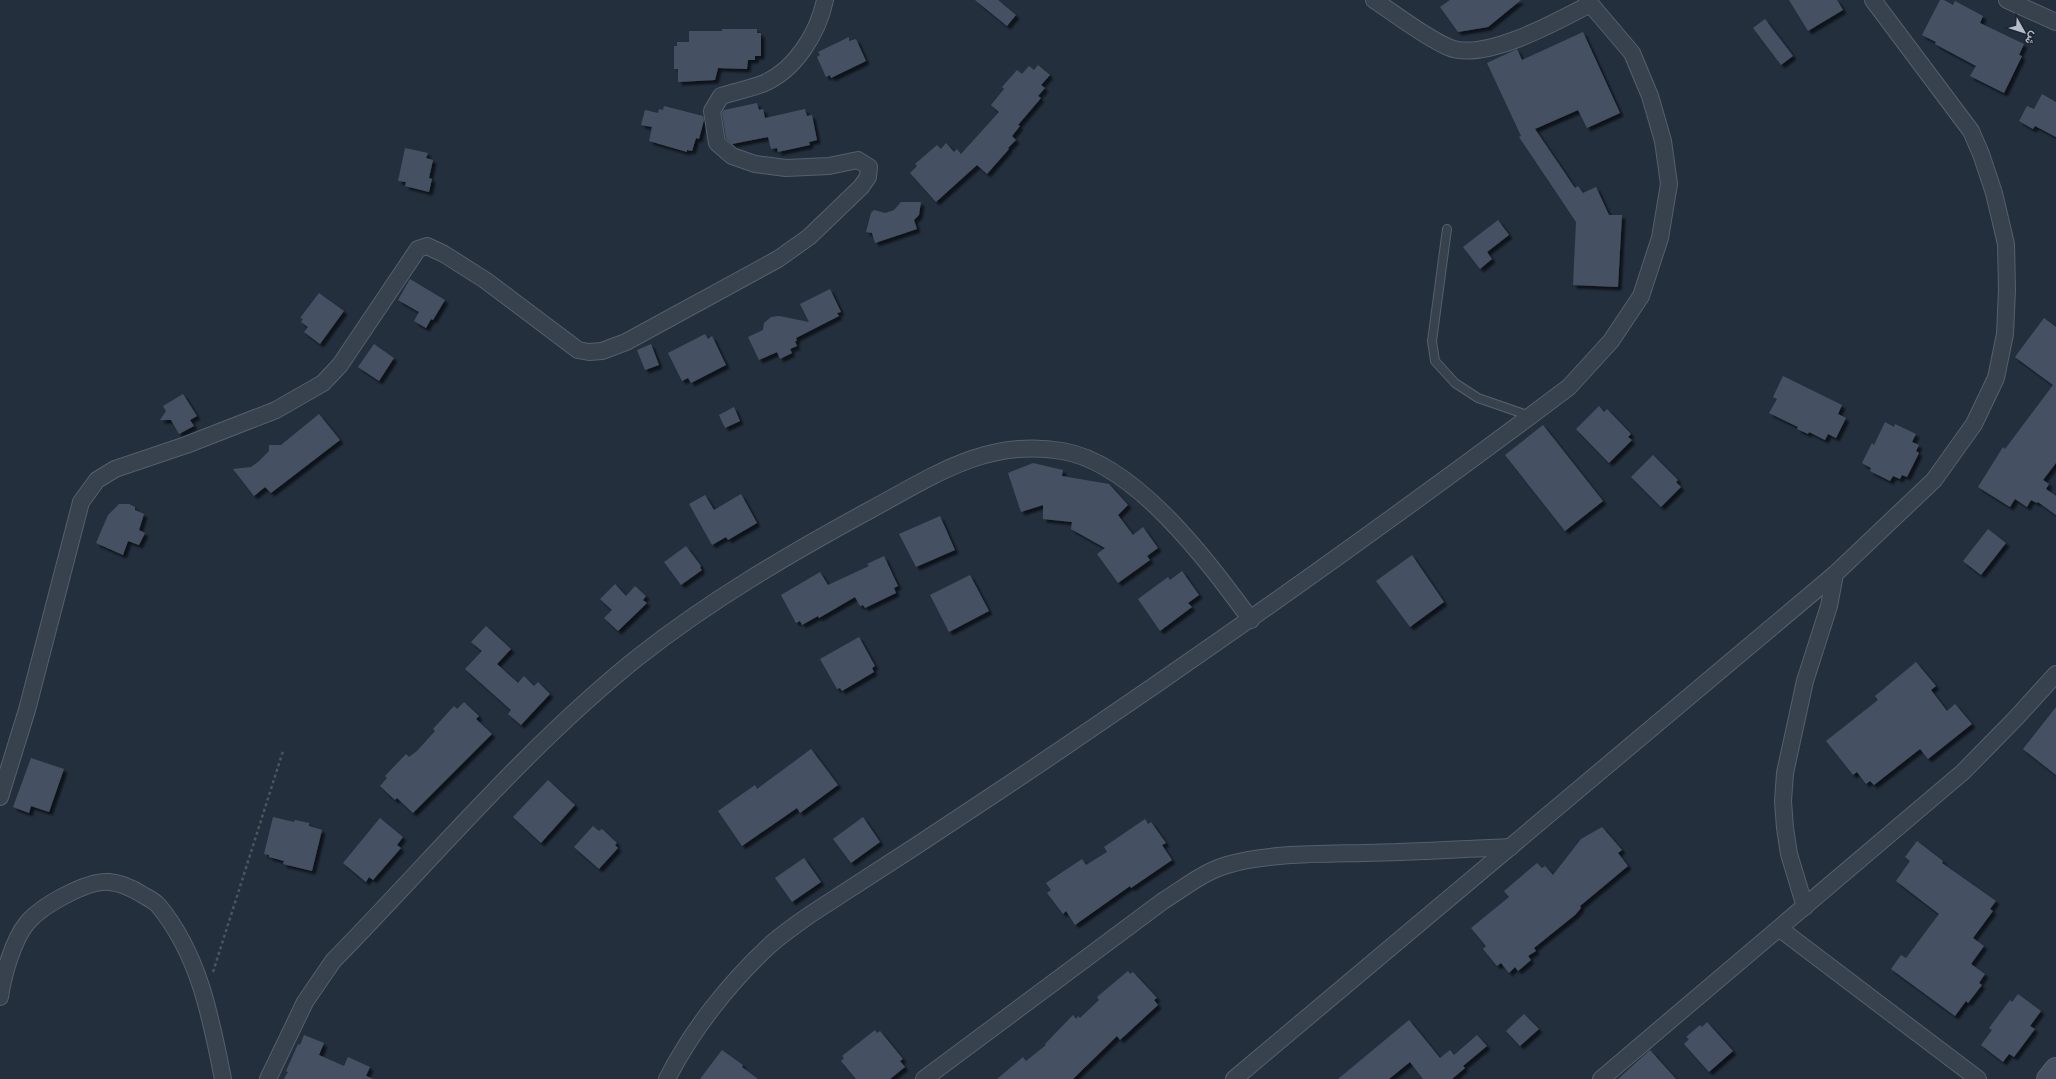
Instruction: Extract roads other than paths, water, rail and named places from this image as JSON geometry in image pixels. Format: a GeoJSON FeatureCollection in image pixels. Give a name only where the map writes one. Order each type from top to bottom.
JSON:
{"type":"FeatureCollection","features":[{"type":"Feature","properties":{"kind":"street"},"geometry":{"type":"LineString","coordinates":[[0,797],[27,710],[82,502],[97,480],[115,469],[172,450],[276,410],[323,383],[340,365],[418,250],[427,246],[444,254],[519,304],[578,350],[589,352],[602,351],[626,342],[771,263],[809,237],[832,217],[861,187],[868,176],[869,167],[866,164],[858,160],[829,166],[786,168],[755,164],[732,156],[717,143],[712,110],[721,96],[764,83],[785,70],[804,48],[814,33],[822,13],[825,0]]}},
{"type":"Feature","properties":{"kind":"street"},"geometry":{"type":"LineString","coordinates":[[667,1079],[675,1062],[700,1025],[744,972],[770,945],[811,914],[1071,742],[1251,620],[1531,416],[1569,387],[1610,341],[1641,296],[1660,238],[1669,184],[1663,140],[1653,104],[1632,53],[1588,2],[1546,28],[1512,40],[1470,51],[1449,48],[1374,0]]}},
{"type":"Feature","properties":{"kind":"street"},"geometry":{"type":"LineString","coordinates":[[1234,1079],[1835,574],[1934,480],[1974,424],[1996,378],[2005,327],[2008,290],[2006,244],[1994,193],[1981,154],[1971,131],[1873,0]]}},
{"type":"Feature","properties":{"kind":"street"},"geometry":{"type":"LineString","coordinates":[[2007,0],[2056,22]]}},
{"type":"Feature","properties":{"kind":"street"},"geometry":{"type":"LineString","coordinates":[[268,1079],[305,1002],[333,961],[566,719],[635,660],[691,616],[786,558],[952,466],[996,450],[1033,448],[1064,451],[1090,459],[1133,485],[1164,514],[1231,593],[1251,620]]}},
{"type":"Feature","properties":{"kind":"street"},"geometry":{"type":"LineString","coordinates":[[1805,908],[1789,854],[1785,828],[1783,801],[1785,773],[1805,681],[1829,606],[1835,574]]}},
{"type":"Feature","properties":{"kind":"street"},"geometry":{"type":"LineString","coordinates":[[1601,1079],[1661,1027],[1805,908],[1963,772],[2016,718],[2056,674]]}},
{"type":"Feature","properties":{"kind":"street"},"geometry":{"type":"LineString","coordinates":[[924,1079],[1163,901],[1203,875],[1226,865],[1254,860],[1323,854],[1429,852],[1511,846]]}},
{"type":"Feature","properties":{"kind":"street"},"geometry":{"type":"LineString","coordinates":[[0,997],[2,984],[14,947],[27,923],[53,901],[76,890],[108,882],[131,886],[157,903],[178,933],[194,964],[205,997],[223,1079]]}},
{"type":"Feature","properties":{"kind":"street"},"geometry":{"type":"LineString","coordinates":[[1780,929],[1978,1079]]}},
{"type":"Feature","properties":{"kind":"street"},"geometry":{"type":"LineString","coordinates":[[2048,1079],[2056,1069]]}},
{"type":"Feature","properties":{"kind":"lane"},"geometry":{"type":"LineString","coordinates":[[1447,229],[1432,341],[1435,361],[1455,383],[1478,398],[1531,416]]}}]}
